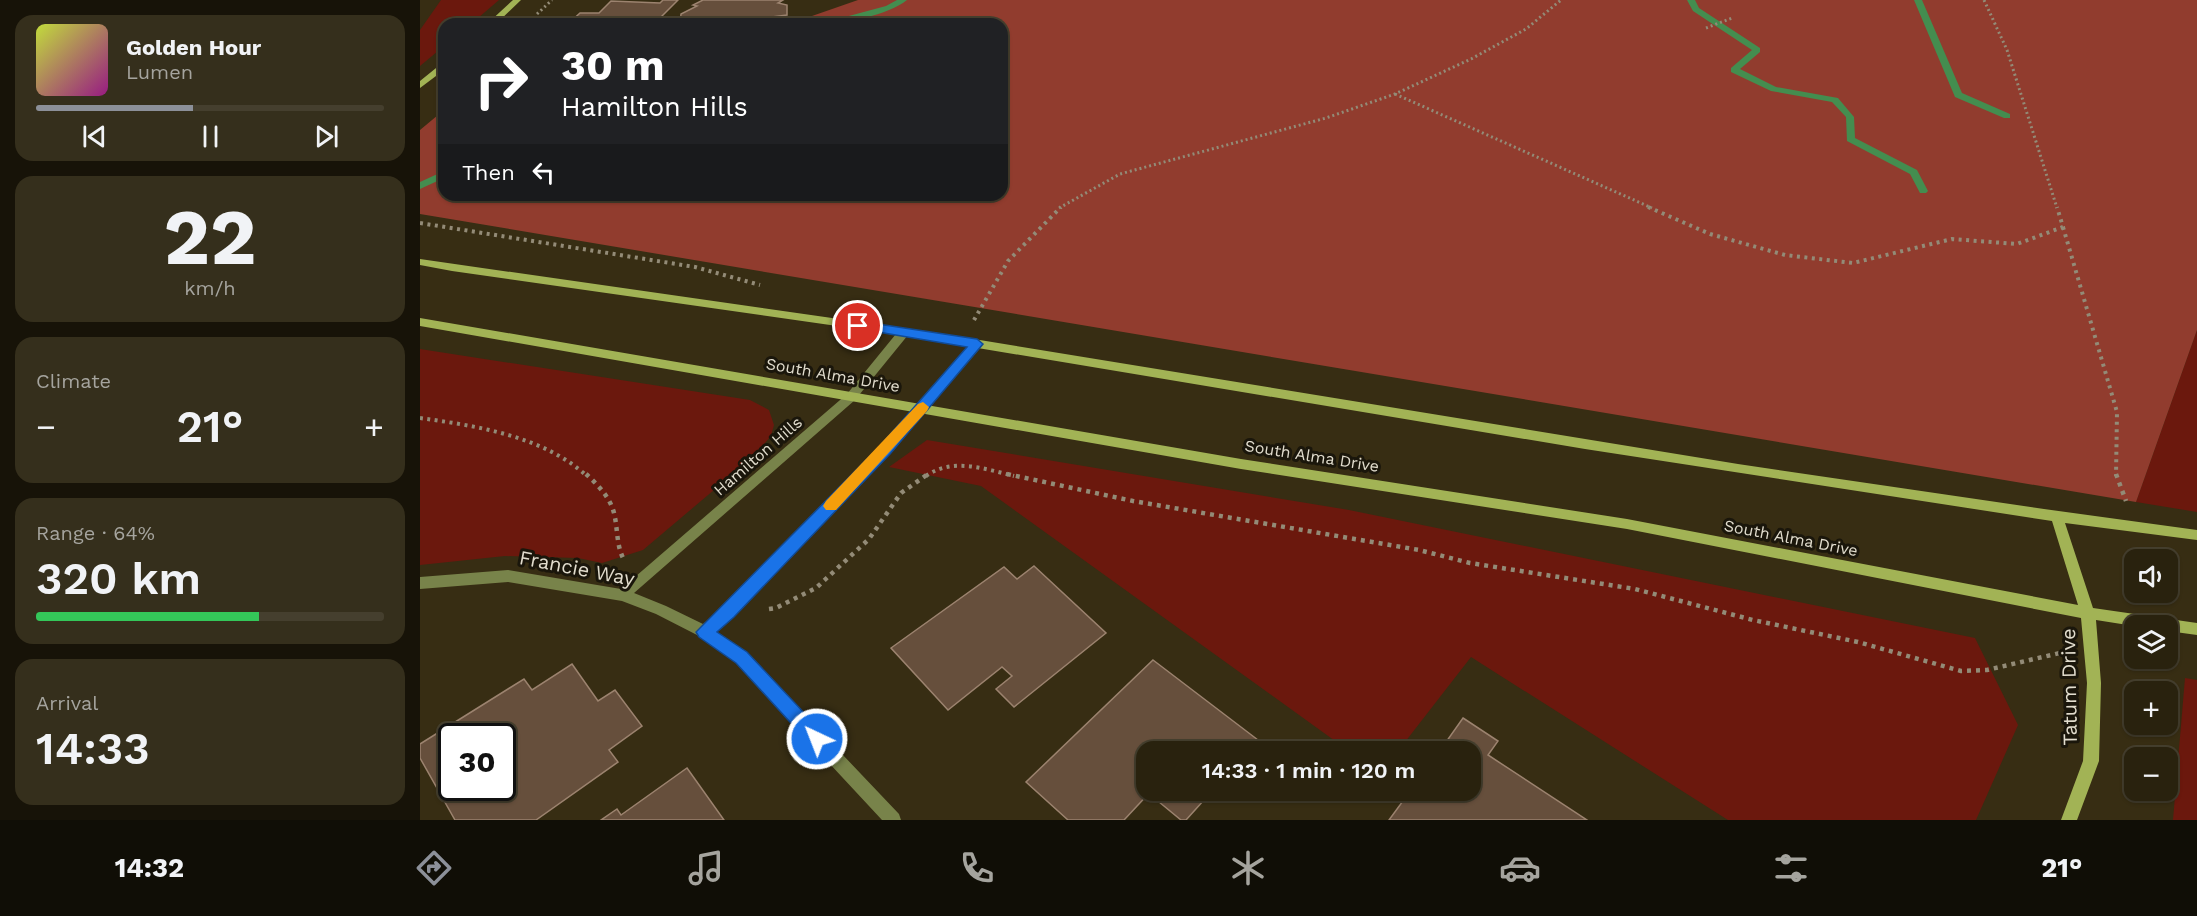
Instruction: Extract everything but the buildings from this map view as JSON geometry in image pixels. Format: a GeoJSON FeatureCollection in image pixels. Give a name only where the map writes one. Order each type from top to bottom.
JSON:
{"type":"FeatureCollection","features":[{"type":"Feature","properties":{"kind":"main road"},"geometry":{"type":"LineString","coordinates":[[498,18],[517,0]]}},
{"type":"Feature","properties":{"kind":"main road"},"geometry":{"type":"LineString","coordinates":[[420,85],[438,71]]}},
{"type":"Feature","properties":{"kind":"main road"},"geometry":{"type":"LineString","coordinates":[[420,262],[498,277],[676,299],[904,332],[1530,436],[2057,517],[2197,535]]}},
{"type":"Feature","properties":{"kind":"main road","name":"South Alma Drive"},"geometry":{"type":"LineString","coordinates":[[420,322],[1253,465],[1627,524],[2088,613],[2197,629]]}},
{"type":"Feature","properties":{"kind":"main road","name":"Tatum Drive"},"geometry":{"type":"LineString","coordinates":[[2057,517],[2088,613],[2094,683],[2091,761],[2069,820]]}},
{"type":"Feature","properties":{"kind":"street","name":"Hamilton Hills"},"geometry":{"type":"LineString","coordinates":[[623,595],[850,397],[904,332]]}},
{"type":"Feature","properties":{"kind":"street"},"geometry":{"type":"LineString","coordinates":[[704,632],[728,612],[921,408],[977,344]]}},
{"type":"Feature","properties":{"kind":"street","name":"Francie Way"},"geometry":{"type":"LineString","coordinates":[[420,583],[508,576],[623,595],[661,610],[704,632],[741,658],[892,820]]}},
{"type":"Feature","properties":{"kind":"path"},"geometry":{"type":"LineString","coordinates":[[535,16],[552,0]]}},
{"type":"Feature","properties":{"kind":"path"},"geometry":{"type":"LineString","coordinates":[[962,341],[1008,261],[1063,204],[1120,174],[1326,118],[1395,93],[1471,59],[1526,29],[1561,0]]}},
{"type":"Feature","properties":{"kind":"path"},"geometry":{"type":"LineString","coordinates":[[1984,0],[2007,50],[2117,412],[2116,477],[2137,527]]}},
{"type":"Feature","properties":{"kind":"path"},"geometry":{"type":"LineString","coordinates":[[1706,28],[1732,18]]}},
{"type":"Feature","properties":{"kind":"path"},"geometry":{"type":"LineString","coordinates":[[1395,93],[1710,234],[1785,255],[1854,263],[1952,239],[2017,244],[2062,227]]}},
{"type":"Feature","properties":{"kind":"path"},"geometry":{"type":"LineString","coordinates":[[420,223],[694,267],[764,286]]}},
{"type":"Feature","properties":{"kind":"path"},"geometry":{"type":"LineString","coordinates":[[420,418],[461,423],[542,447],[567,458],[595,480],[613,508],[622,559],[646,575]]}},
{"type":"Feature","properties":{"kind":"path"},"geometry":{"type":"LineString","coordinates":[[728,612],[776,608],[816,588],[869,539],[889,514],[901,493],[937,468],[965,465],[1133,501],[1419,550],[1470,563],[1635,589],[1753,620],[1858,642],[1961,671],[1988,670],[2027,659],[2091,647]]}},
{"type":"Feature","properties":{"kind":"shaded area"},"geometry":{"type":"Polygon","coordinates":[[[441,0],[499,0],[478,18],[438,18],[438,51],[420,66],[420,30],[441,0]]]}},
{"type":"Feature","properties":{"kind":"shaded area"},"geometry":{"type":"Polygon","coordinates":[[[858,0],[2197,0],[2197,330],[2136,502],[420,214],[420,130],[438,115],[438,201],[1008,201],[1008,18],[806,18],[858,0]]]}},
{"type":"Feature","properties":{"kind":"shaded area"},"geometry":{"type":"Polygon","coordinates":[[[2197,330],[2197,512],[2136,502],[2197,330]]]}},
{"type":"Feature","properties":{"kind":"shaded area"},"geometry":{"type":"Polygon","coordinates":[[[420,349],[750,400],[769,410],[774,425],[771,436],[753,457],[643,550],[602,563],[578,558],[505,556],[420,565],[420,349]]]}},
{"type":"Feature","properties":{"kind":"shaded area"},"geometry":{"type":"Polygon","coordinates":[[[927,440],[1349,510],[1975,638],[2018,725],[1976,820],[1728,820],[1471,657],[1406,741],[1335,741],[981,486],[889,467],[927,440]]]}},
{"type":"Feature","properties":{"kind":"shaded area"},"geometry":{"type":"Polygon","coordinates":[[[2185,678],[2197,680],[2197,820],[2173,820],[2175,801],[2178,801],[2178,761],[2185,678]]]}},
{"type":"Feature","properties":{"kind":"waterway"},"geometry":{"type":"LineString","coordinates":[[848,18],[889,8],[903,0]]}},
{"type":"Feature","properties":{"kind":"waterway"},"geometry":{"type":"LineString","coordinates":[[1691,0],[1696,9],[1757,50],[1734,70],[1774,89],[1835,100],[1850,117],[1850,139],[1914,172],[1923,191]]}},
{"type":"Feature","properties":{"kind":"waterway"},"geometry":{"type":"LineString","coordinates":[[1918,0],[1958,95],[2007,116]]}},
{"type":"Feature","properties":{"kind":"waterway"},"geometry":{"type":"LineString","coordinates":[[420,186],[438,177]]}},
{"type":"Feature","properties":{"kind":"slow traffic"},"geometry":{"type":"LineString","coordinates":[[831,506],[923,407]]}},
{"type":"Feature","properties":{"kind":"route"},"geometry":{"type":"LineString","coordinates":[[817,739],[741,658],[704,632],[728,612],[885,450],[977,344],[858,326]]}}]}
